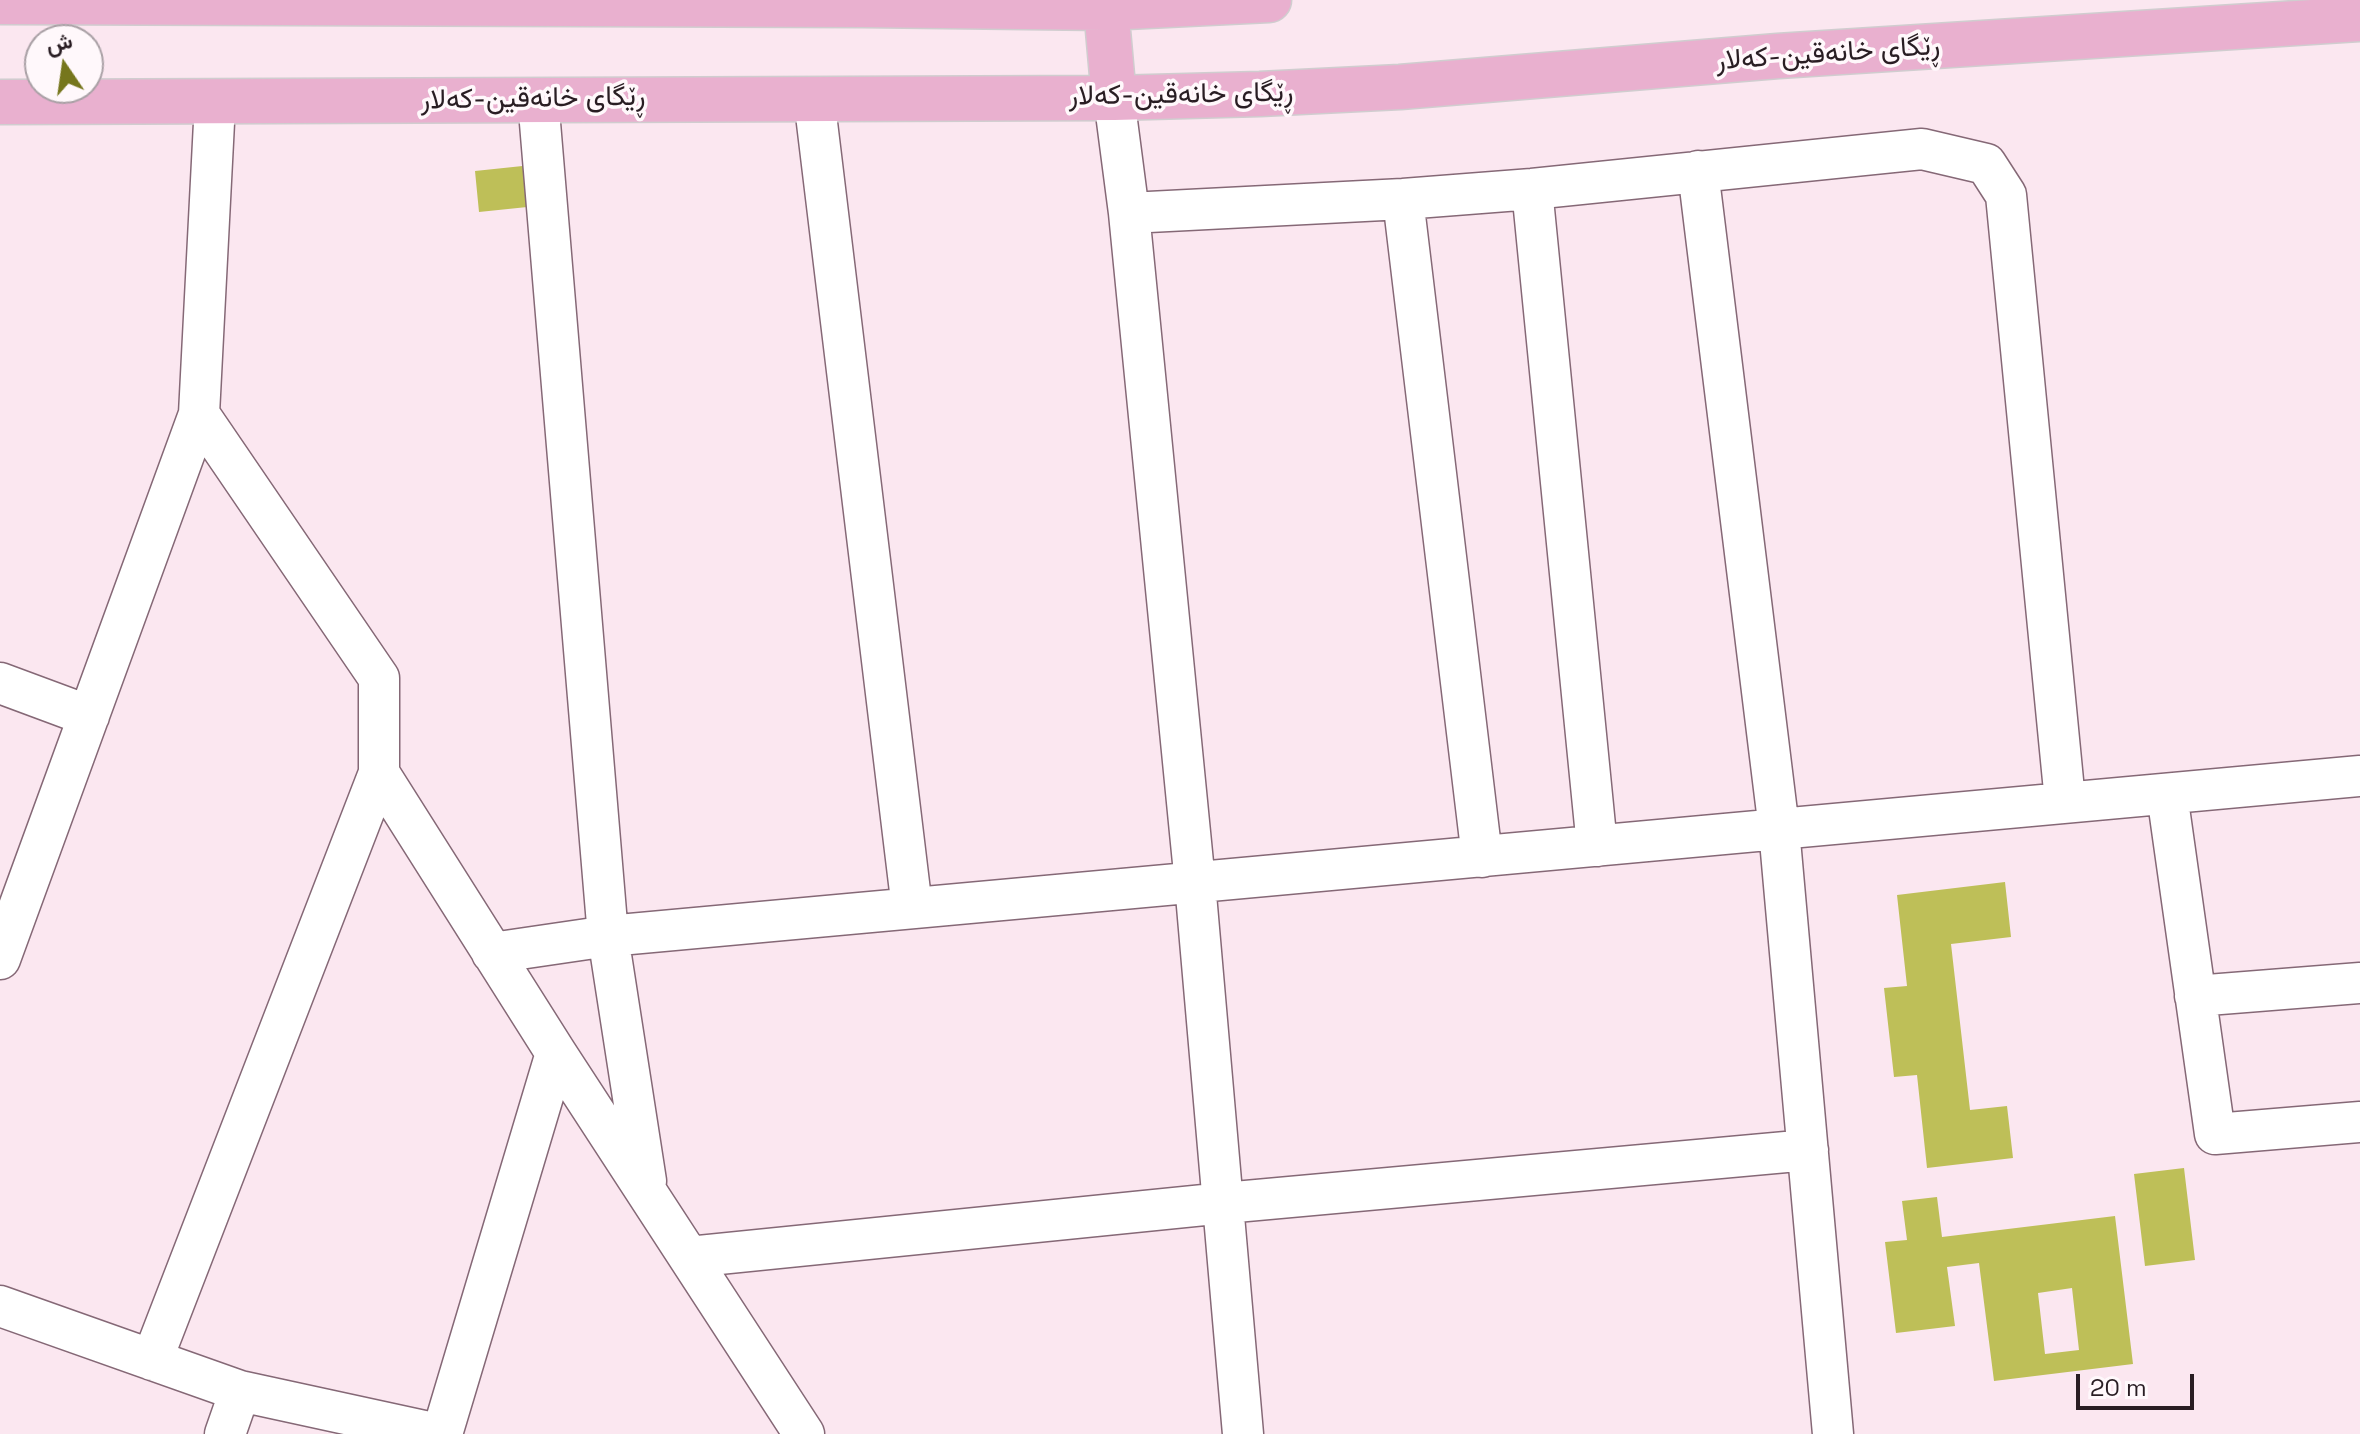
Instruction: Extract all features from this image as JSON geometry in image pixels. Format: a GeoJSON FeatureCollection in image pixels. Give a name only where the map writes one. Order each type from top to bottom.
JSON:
{"type":"FeatureCollection","features":[{"type":"Feature","properties":{"kind":"main road"},"geometry":{"type":"LineString","coordinates":[[0,2],[815,4],[1106,8],[1269,0]]}},
{"type":"Feature","properties":{"kind":"main road"},"geometry":{"type":"LineString","coordinates":[[1106,8],[1114,98]]}},
{"type":"Feature","properties":{"kind":"main road","name":"ڕێگای خانەقین-کەلار"},"geometry":{"type":"LineString","coordinates":[[0,102],[1114,98],[1400,87],[1703,62],[2360,19]]}},
{"type":"Feature","properties":{"kind":"street"},"geometry":{"type":"LineString","coordinates":[[814,98],[912,908]]}},
{"type":"Feature","properties":{"kind":"street"},"geometry":{"type":"LineString","coordinates":[[1114,98],[1129,213],[1195,883],[1243,1434]]}},
{"type":"Feature","properties":{"kind":"street"},"geometry":{"type":"LineString","coordinates":[[538,99],[608,936],[648,1194]]}},
{"type":"Feature","properties":{"kind":"street"},"geometry":{"type":"LineString","coordinates":[[0,959],[199,414],[215,103]]}},
{"type":"Feature","properties":{"kind":"street"},"geometry":{"type":"LineString","coordinates":[[1129,213],[1532,189],[1922,149],[1986,164],[2006,195],[2065,801]]}},
{"type":"Feature","properties":{"kind":"street"},"geometry":{"type":"LineString","coordinates":[[1698,171],[1779,829],[1833,1434]]}},
{"type":"Feature","properties":{"kind":"street"},"geometry":{"type":"LineString","coordinates":[[1532,189],[1597,846]]}},
{"type":"Feature","properties":{"kind":"street"},"geometry":{"type":"LineString","coordinates":[[1403,199],[1482,857]]}},
{"type":"Feature","properties":{"kind":"street"},"geometry":{"type":"LineString","coordinates":[[152,1360],[379,773],[379,678],[199,414]]}},
{"type":"Feature","properties":{"kind":"street"},"geometry":{"type":"LineString","coordinates":[[0,683],[89,716]]}},
{"type":"Feature","properties":{"kind":"street"},"geometry":{"type":"LineString","coordinates":[[379,773],[556,1053],[804,1434]]}},
{"type":"Feature","properties":{"kind":"street"},"geometry":{"type":"LineString","coordinates":[[492,953],[608,936],[2360,776]]}},
{"type":"Feature","properties":{"kind":"street"},"geometry":{"type":"LineString","coordinates":[[2167,794],[2215,1134],[2360,1122]]}},
{"type":"Feature","properties":{"kind":"street"},"geometry":{"type":"LineString","coordinates":[[2195,996],[2360,983]]}},
{"type":"Feature","properties":{"kind":"street"},"geometry":{"type":"LineString","coordinates":[[0,1306],[240,1391],[440,1434],[556,1053]]}},
{"type":"Feature","properties":{"kind":"street"},"geometry":{"type":"LineString","coordinates":[[689,1257],[1224,1203],[1808,1150]]}},
{"type":"Feature","properties":{"kind":"street"},"geometry":{"type":"LineString","coordinates":[[225,1434],[240,1391]]}},
{"type":"Feature","properties":{"kind":"building"},"geometry":{"type":"Polygon","coordinates":[[[532,165],[537,206],[479,212],[475,171],[532,165]]]}},
{"type":"Feature","properties":{"kind":"building"},"geometry":{"type":"Polygon","coordinates":[[[2005,882],[2011,937],[1951,944],[1970,1110],[2007,1106],[2013,1158],[1927,1168],[1917,1075],[1894,1077],[1884,988],[1907,986],[1897,895],[2005,882]]]}},
{"type":"Feature","properties":{"kind":"building"},"geometry":{"type":"Polygon","coordinates":[[[2184,1168],[2195,1260],[2145,1266],[2134,1174],[2184,1168]]]}},
{"type":"Feature","properties":{"kind":"building"},"geometry":{"type":"Polygon","coordinates":[[[1937,1197],[1942,1237],[2115,1216],[2133,1364],[1994,1381],[1979,1263],[1947,1267],[1955,1326],[1896,1333],[1885,1242],[1907,1240],[1902,1201],[1937,1197]],[[2072,1288],[2038,1293],[2045,1354],[2079,1350],[2072,1288]]]}}]}
